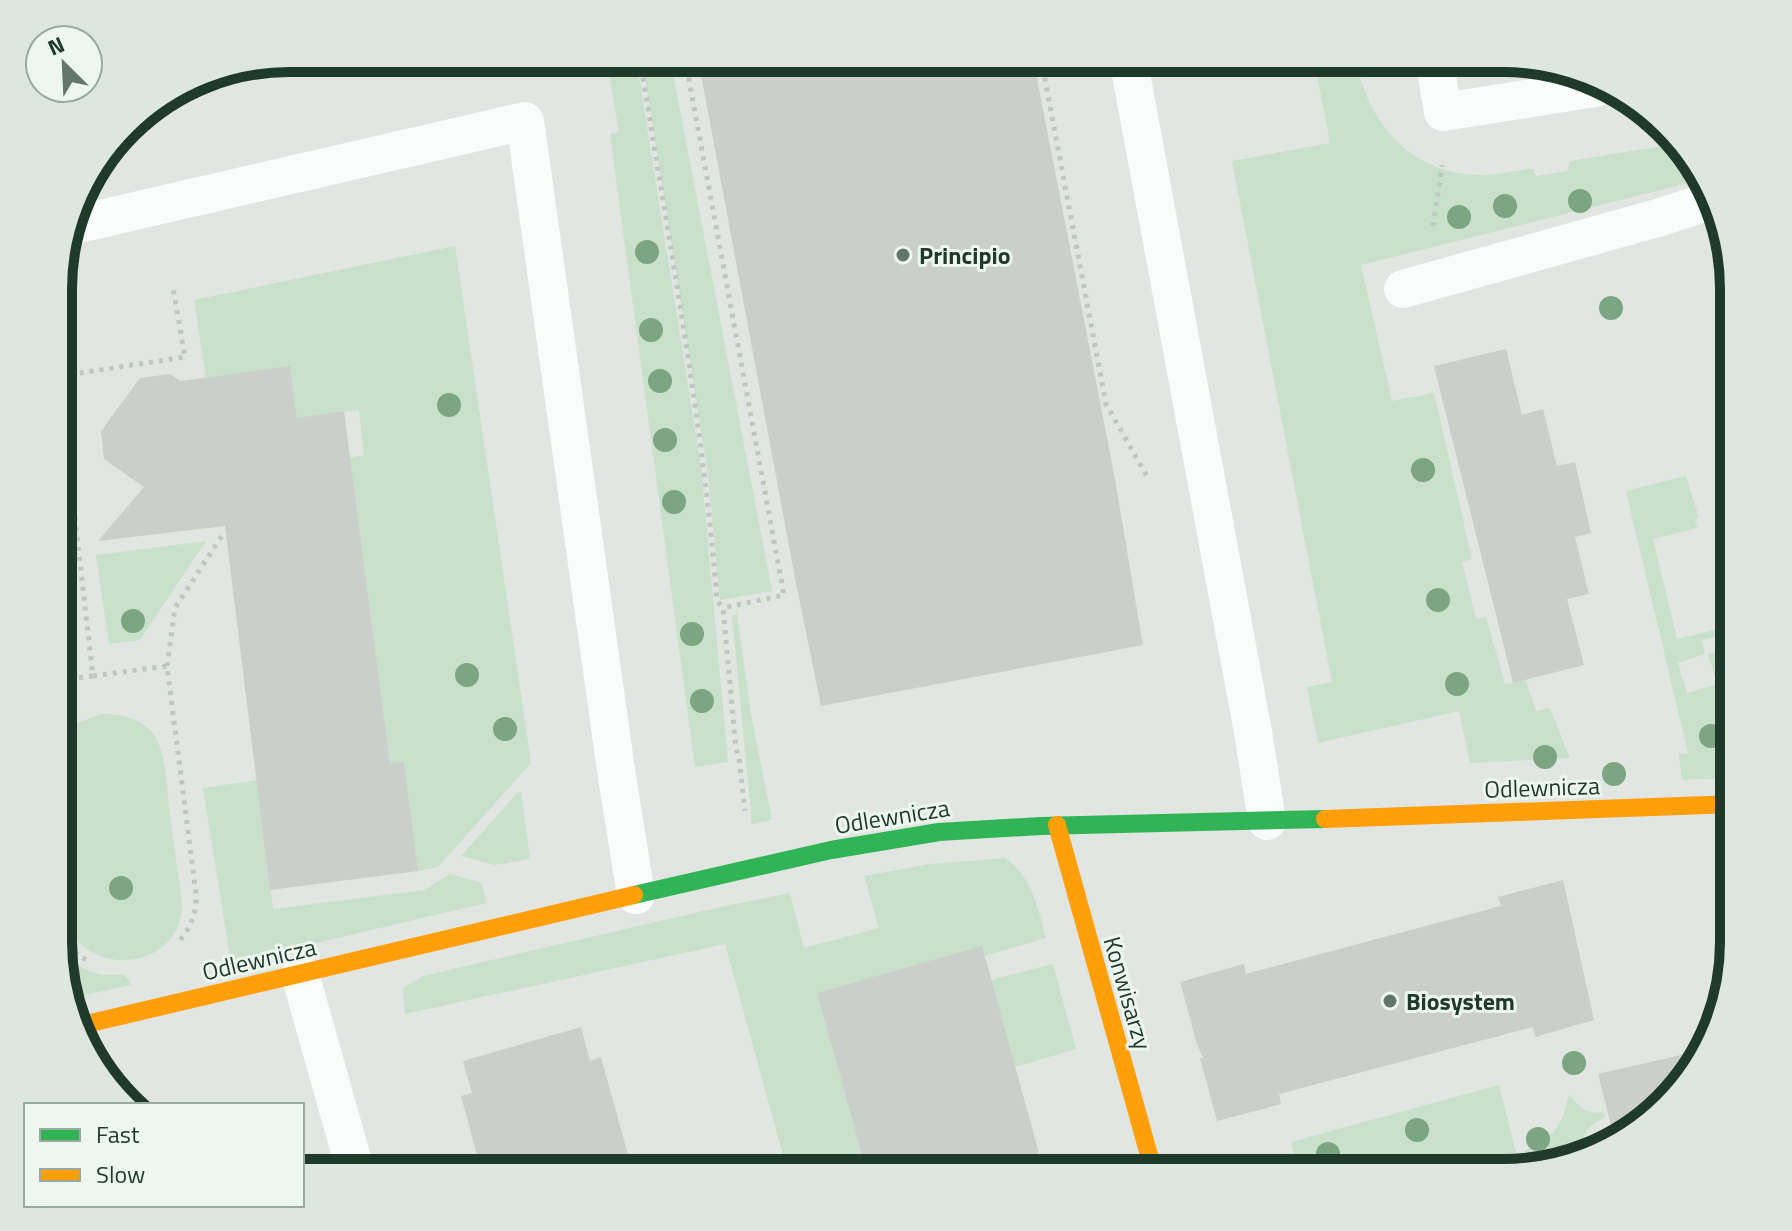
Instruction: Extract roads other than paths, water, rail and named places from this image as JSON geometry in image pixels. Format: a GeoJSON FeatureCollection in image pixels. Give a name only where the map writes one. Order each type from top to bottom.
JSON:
{"type":"FeatureCollection","features":[{"type":"Feature","properties":{"kind":"street","name":"Odlewnicza"},"geometry":{"type":"LineString","coordinates":[[89,1024],[752,867],[915,835],[1057,825],[1267,821],[1720,805]]}},
{"type":"Feature","properties":{"kind":"street","name":"Konwisarzy"},"geometry":{"type":"LineString","coordinates":[[1057,825],[1150,1159]]}},
{"type":"Feature","properties":{"kind":"lane"},"geometry":{"type":"LineString","coordinates":[[1131,72],[1267,821]]}},
{"type":"Feature","properties":{"kind":"lane"},"geometry":{"type":"LineString","coordinates":[[1436,72],[1443,112],[1587,89]]}},
{"type":"Feature","properties":{"kind":"lane"},"geometry":{"type":"LineString","coordinates":[[83,223],[525,121],[636,895]]}},
{"type":"Feature","properties":{"kind":"lane"},"geometry":{"type":"LineString","coordinates":[[1403,289],[1702,204]]}},
{"type":"Feature","properties":{"kind":"lane"},"geometry":{"type":"LineString","coordinates":[[300,974],[352,1159]]}},
{"type":"Feature","properties":{"kind":"place","name":"Principio"},"geometry":{"type":"Point","coordinates":[903,255]}},
{"type":"Feature","properties":{"kind":"place","name":"Biosystem"},"geometry":{"type":"Point","coordinates":[1390,1001]}}]}
